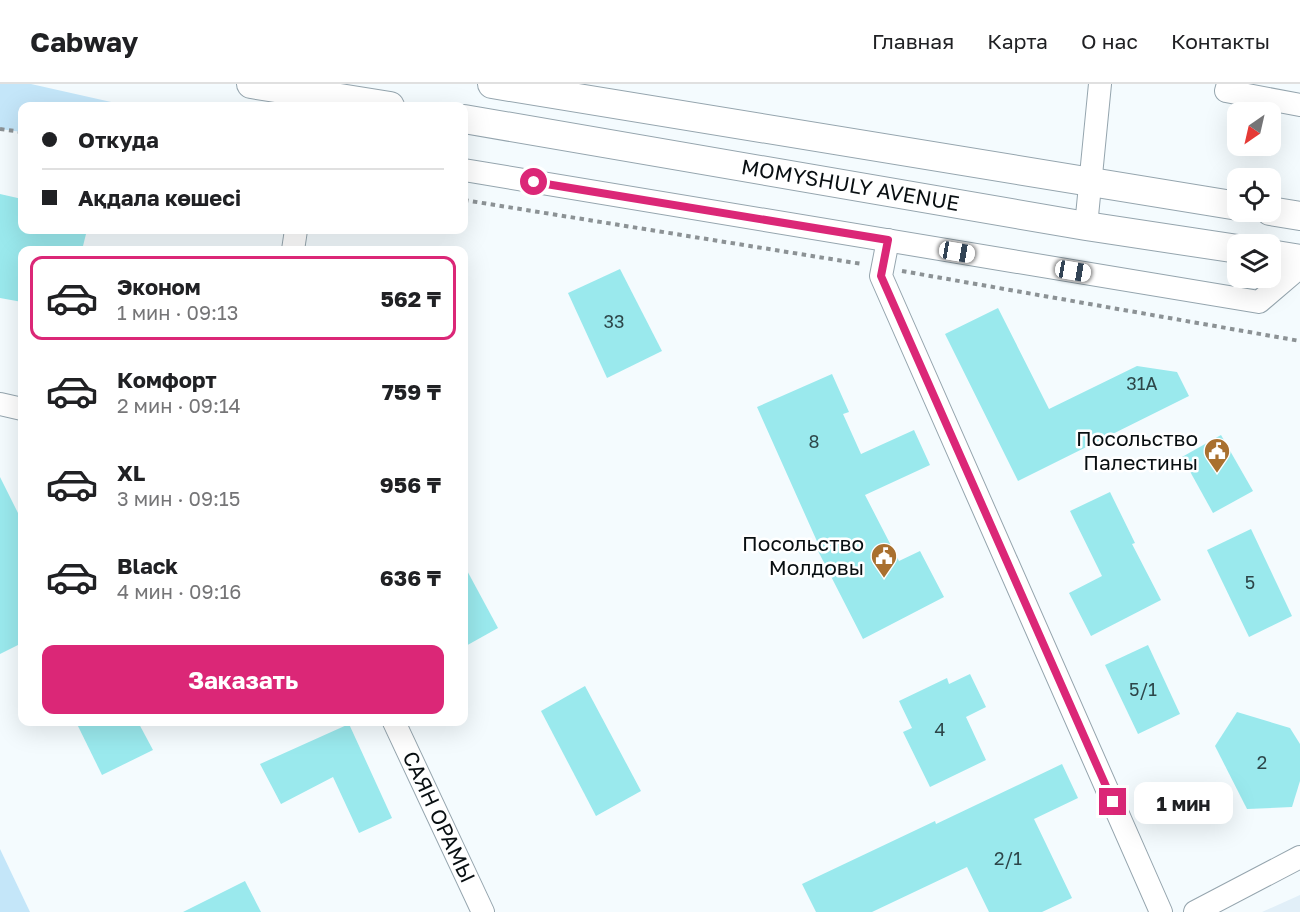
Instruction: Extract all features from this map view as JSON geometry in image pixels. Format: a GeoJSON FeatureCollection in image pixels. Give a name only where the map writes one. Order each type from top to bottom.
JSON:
{"type":"FeatureCollection","features":[{"type":"Feature","properties":{"kind":"main road"},"geometry":{"type":"LineString","coordinates":[[251,84],[353,102]]}},
{"type":"Feature","properties":{"kind":"main road","name":"MOMYSHULY AVENUE"},"geometry":{"type":"LineString","coordinates":[[492,84],[1227,204]]}},
{"type":"Feature","properties":{"kind":"main road","name":"MOMYSHULY AVENUE"},"geometry":{"type":"LineString","coordinates":[[468,120],[1086,226],[1227,247]]}},
{"type":"Feature","properties":{"kind":"main road"},"geometry":{"type":"LineString","coordinates":[[1281,213],[1300,216]]}},
{"type":"Feature","properties":{"kind":"main road"},"geometry":{"type":"LineString","coordinates":[[1281,256],[1300,259]]}},
{"type":"Feature","properties":{"kind":"street"},"geometry":{"type":"LineString","coordinates":[[1086,226],[1100,84]]}},
{"type":"Feature","properties":{"kind":"street"},"geometry":{"type":"LineString","coordinates":[[1228,84],[1226,91],[1300,105]]}},
{"type":"Feature","properties":{"kind":"street"},"geometry":{"type":"LineString","coordinates":[[468,171],[1259,302],[1300,267]]}},
{"type":"Feature","properties":{"kind":"street"},"geometry":{"type":"LineString","coordinates":[[888,240],[881,276],[1161,912]]}},
{"type":"Feature","properties":{"kind":"street"},"geometry":{"type":"LineString","coordinates":[[0,404],[18,408]]}},
{"type":"Feature","properties":{"kind":"street","name":"САЯН ОРАМЫ"},"geometry":{"type":"LineString","coordinates":[[396,726],[483,912]]}},
{"type":"Feature","properties":{"kind":"street"},"geometry":{"type":"LineString","coordinates":[[1194,912],[1300,857]]}},
{"type":"Feature","properties":{"kind":"path"},"geometry":{"type":"LineString","coordinates":[[0,129],[18,131]]}},
{"type":"Feature","properties":{"kind":"shaded area"},"geometry":{"type":"Polygon","coordinates":[[[0,84],[31,84],[111,102],[18,102],[18,131],[0,129],[0,84]]]}},
{"type":"Feature","properties":{"kind":"shaded area"},"geometry":{"type":"Polygon","coordinates":[[[0,849],[30,912],[0,912],[0,849]]]}},
{"type":"Feature","properties":{"kind":"shaded area"},"geometry":{"type":"Polygon","coordinates":[[[1300,895],[1300,912],[1262,912],[1300,895]]]}},
{"type":"Feature","properties":{"kind":"building"},"geometry":{"type":"Polygon","coordinates":[[[0,194],[18,198],[18,234],[86,234],[83,246],[18,246],[18,301],[0,298],[0,194]]]}},
{"type":"Feature","properties":{"kind":"building"},"geometry":{"type":"Polygon","coordinates":[[[620,269],[662,351],[607,378],[568,293],[620,269]]]}},
{"type":"Feature","properties":{"kind":"building"},"geometry":{"type":"Polygon","coordinates":[[[998,308],[1049,409],[1137,366],[1177,372],[1189,396],[1018,481],[945,334],[998,308]]]}},
{"type":"Feature","properties":{"kind":"building"},"geometry":{"type":"Polygon","coordinates":[[[832,374],[849,412],[843,414],[861,454],[914,430],[930,465],[865,495],[899,561],[920,551],[944,597],[863,639],[817,549],[820,548],[757,407],[832,374]]]}},
{"type":"Feature","properties":{"kind":"building","name":"Посольство Палестины"},"geometry":{"type":"Polygon","coordinates":[[[1221,435],[1253,491],[1213,513],[1182,457],[1221,435]]]}},
{"type":"Feature","properties":{"kind":"building"},"geometry":{"type":"Polygon","coordinates":[[[0,477],[18,513],[18,645],[0,654],[0,477]]]}},
{"type":"Feature","properties":{"kind":"building"},"geometry":{"type":"Polygon","coordinates":[[[1110,492],[1135,543],[1132,544],[1161,600],[1091,636],[1069,593],[1102,576],[1070,511],[1110,492]]]}},
{"type":"Feature","properties":{"kind":"building"},"geometry":{"type":"Polygon","coordinates":[[[1251,529],[1292,616],[1249,637],[1207,550],[1251,529]]]}},
{"type":"Feature","properties":{"kind":"building"},"geometry":{"type":"Polygon","coordinates":[[[468,572],[498,628],[468,645],[468,572]]]}},
{"type":"Feature","properties":{"kind":"building"},"geometry":{"type":"Polygon","coordinates":[[[1148,645],[1180,714],[1138,734],[1105,665],[1148,645]]]}},
{"type":"Feature","properties":{"kind":"building"},"geometry":{"type":"Polygon","coordinates":[[[970,674],[986,707],[966,717],[986,760],[930,787],[903,732],[912,728],[899,701],[947,678],[949,684],[970,674]]]}},
{"type":"Feature","properties":{"kind":"building"},"geometry":{"type":"Polygon","coordinates":[[[585,686],[641,791],[596,816],[541,711],[585,686]]]}},
{"type":"Feature","properties":{"kind":"building"},"geometry":{"type":"Polygon","coordinates":[[[1237,712],[1290,728],[1300,744],[1300,781],[1292,807],[1247,809],[1215,746],[1237,712]]]}},
{"type":"Feature","properties":{"kind":"building"},"geometry":{"type":"Polygon","coordinates":[[[78,726],[140,726],[153,750],[102,775],[78,726]]]}},
{"type":"Feature","properties":{"kind":"building"},"geometry":{"type":"Polygon","coordinates":[[[345,726],[350,726],[392,818],[359,833],[333,777],[281,804],[260,764],[345,726]]]}},
{"type":"Feature","properties":{"kind":"building"},"geometry":{"type":"Polygon","coordinates":[[[1062,764],[1078,798],[1034,819],[1072,898],[1042,912],[989,912],[967,867],[872,912],[816,912],[802,884],[1062,764]]]}},
{"type":"Feature","properties":{"kind":"building"},"geometry":{"type":"Polygon","coordinates":[[[245,881],[261,912],[183,912],[245,881]]]}},
{"type":"Feature","properties":{"kind":"place","name":"Посольство Палестины"},"geometry":{"type":"Point","coordinates":[1217,474]}},
{"type":"Feature","properties":{"kind":"place","name":"Посольство Молдовы"},"geometry":{"type":"Point","coordinates":[884,579]}},
{"type":"Feature","properties":{"kind":"route"},"geometry":{"type":"LineString","coordinates":[[534,182],[888,240],[881,276],[1113,802]]}}]}
